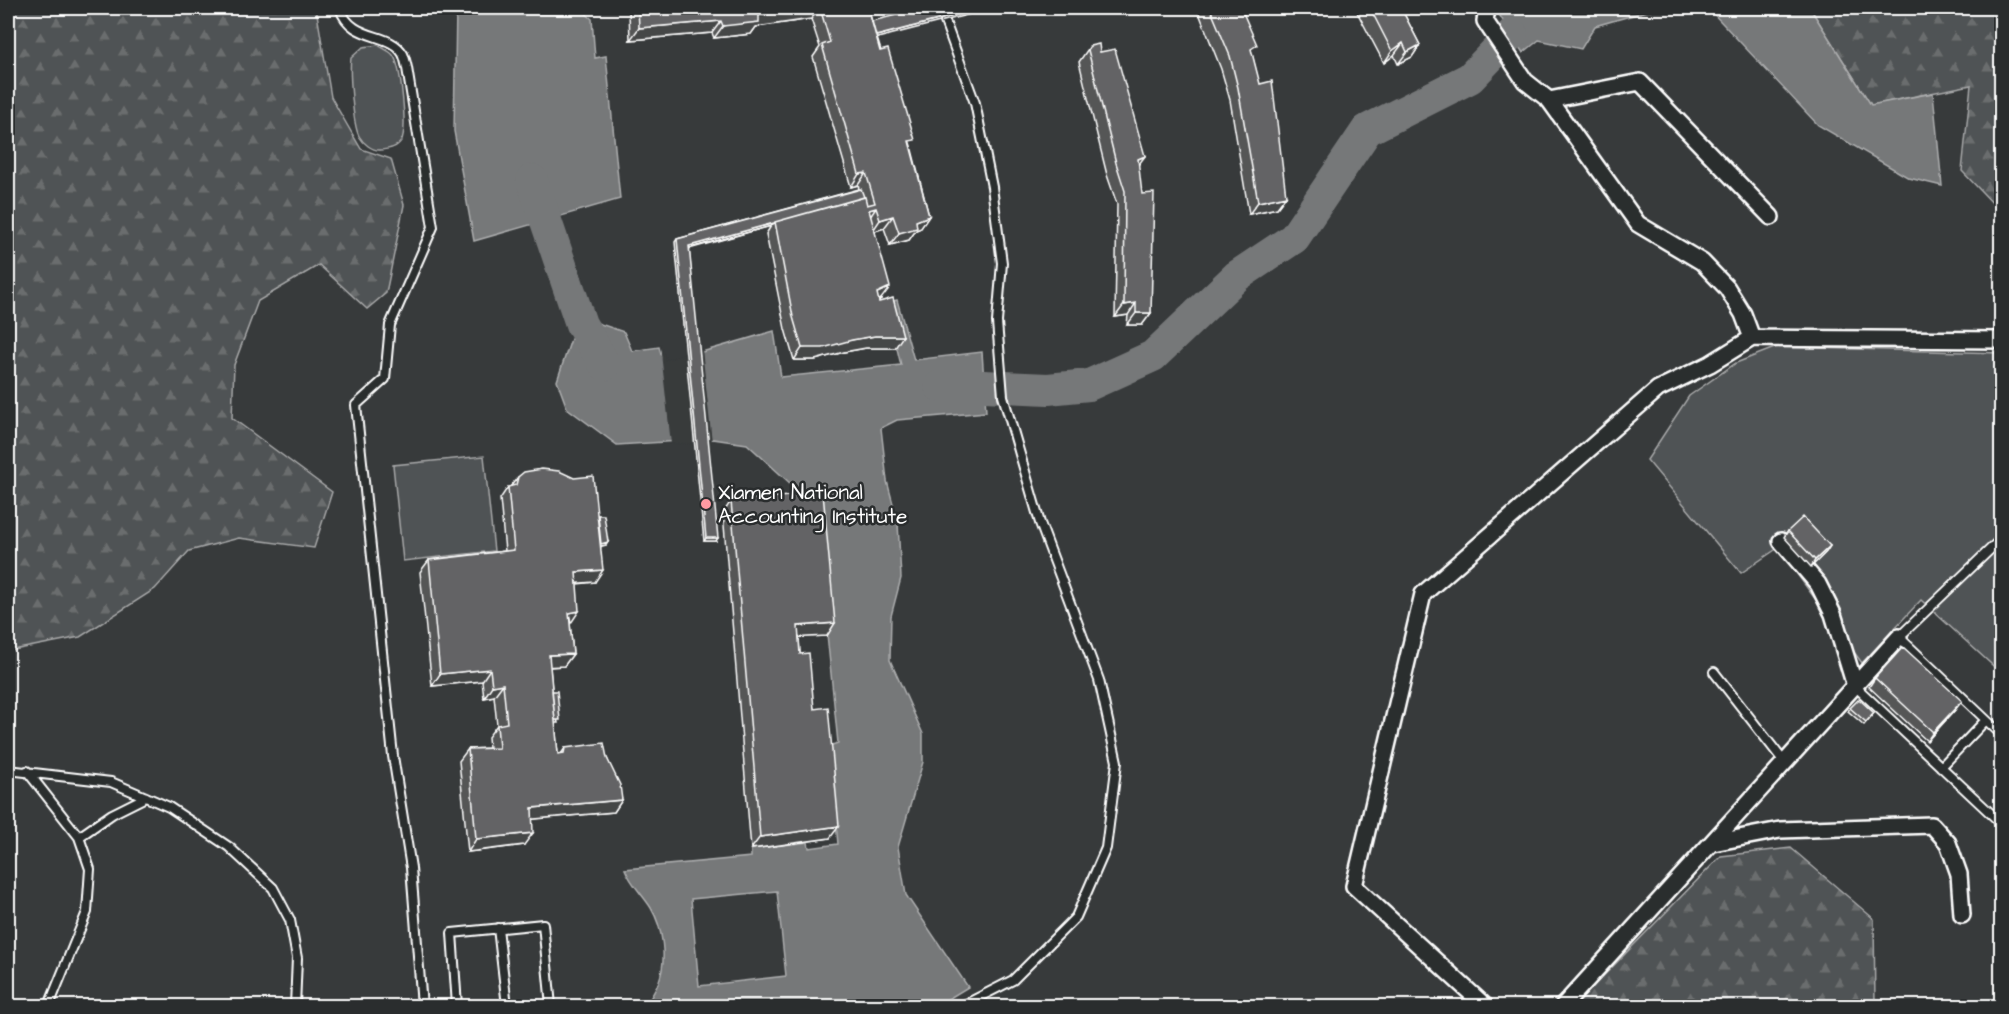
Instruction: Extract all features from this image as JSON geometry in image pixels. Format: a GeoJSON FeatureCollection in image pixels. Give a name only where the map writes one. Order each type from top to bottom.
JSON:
{"type":"FeatureCollection","features":[{"type":"Feature","properties":{"kind":"street"},"geometry":{"type":"LineString","coordinates":[[1486,14],[1525,81],[1549,100],[1638,224],[1702,261],[1727,288],[1743,314],[1752,338]]}},
{"type":"Feature","properties":{"kind":"street"},"geometry":{"type":"LineString","coordinates":[[1549,100],[1640,82],[1771,217]]}},
{"type":"Feature","properties":{"kind":"street"},"geometry":{"type":"LineString","coordinates":[[1485,1006],[1354,886],[1423,594],[1658,389],[1710,364],[1752,338],[2001,340]]}},
{"type":"Feature","properties":{"kind":"street"},"geometry":{"type":"LineString","coordinates":[[1781,542],[1818,584],[1833,614],[1855,686]]}},
{"type":"Feature","properties":{"kind":"street"},"geometry":{"type":"LineString","coordinates":[[1563,1006],[1899,637]]}},
{"type":"Feature","properties":{"kind":"street"},"geometry":{"type":"LineString","coordinates":[[1713,843],[1780,830],[1932,825],[1947,843],[1959,874],[1962,915]]}},
{"type":"Feature","properties":{"kind":"lane"},"geometry":{"type":"LineString","coordinates":[[340,8],[344,18],[356,29],[393,45],[403,53],[433,227],[390,325],[385,379],[356,405],[393,756],[411,868],[422,1006]]}},
{"type":"Feature","properties":{"kind":"lane"},"geometry":{"type":"LineString","coordinates":[[940,8],[975,104],[992,187],[1002,263],[997,322],[1004,396],[1040,522],[1099,681],[1117,762],[1106,848],[1076,917],[1013,980],[962,1006]]}},
{"type":"Feature","properties":{"kind":"lane"},"geometry":{"type":"LineString","coordinates":[[2001,538],[1899,637],[2001,735]]}},
{"type":"Feature","properties":{"kind":"lane"},"geometry":{"type":"LineString","coordinates":[[1714,672],[1785,763]]}},
{"type":"Feature","properties":{"kind":"lane"},"geometry":{"type":"LineString","coordinates":[[1855,686],[2001,824]]}},
{"type":"Feature","properties":{"kind":"lane"},"geometry":{"type":"LineString","coordinates":[[1941,767],[1986,720]]}},
{"type":"Feature","properties":{"kind":"lane"},"geometry":{"type":"LineString","coordinates":[[8,770],[111,782],[169,807],[229,847],[273,888],[290,920],[297,958],[296,1006]]}},
{"type":"Feature","properties":{"kind":"lane"},"geometry":{"type":"LineString","coordinates":[[27,771],[79,837],[90,869],[87,912],[54,992],[51,1006]]}},
{"type":"Feature","properties":{"kind":"lane"},"geometry":{"type":"LineString","coordinates":[[79,837],[112,814],[146,797]]}},
{"type":"Feature","properties":{"kind":"lane"},"geometry":{"type":"LineString","coordinates":[[457,1006],[452,933],[543,924],[551,1006]]}},
{"type":"Feature","properties":{"kind":"lane"},"geometry":{"type":"LineString","coordinates":[[498,928],[507,1006]]}},
{"type":"Feature","properties":{"kind":"green space"},"geometry":{"type":"Polygon","coordinates":[[[8,8],[316,8],[331,97],[361,149],[391,159],[404,205],[386,293],[367,309],[319,265],[258,301],[234,365],[232,418],[332,492],[314,548],[239,538],[189,551],[155,589],[80,637],[8,651],[8,8]]]}},
{"type":"Feature","properties":{"kind":"green space"},"geometry":{"type":"Polygon","coordinates":[[[1810,8],[2001,8],[2001,212],[1962,171],[1971,85],[1871,105],[1810,8]]]}},
{"type":"Feature","properties":{"kind":"green space"},"geometry":{"type":"Polygon","coordinates":[[[378,45],[392,54],[396,61],[404,112],[401,141],[395,147],[381,150],[368,146],[359,136],[353,110],[351,74],[351,58],[363,47],[378,45]]]}},
{"type":"Feature","properties":{"kind":"green space"},"geometry":{"type":"Polygon","coordinates":[[[1777,347],[2001,353],[2001,673],[1921,600],[1862,663],[1778,548],[1741,573],[1647,460],[1689,396],[1736,363],[1777,347]]]}},
{"type":"Feature","properties":{"kind":"green space"},"geometry":{"type":"Polygon","coordinates":[[[484,456],[494,551],[403,561],[393,465],[484,456]]]}},
{"type":"Feature","properties":{"kind":"green space"},"geometry":{"type":"Polygon","coordinates":[[[1791,848],[1874,919],[1875,1006],[1574,1006],[1721,856],[1791,848]]]}},
{"type":"Feature","properties":{"kind":"shaded area"},"geometry":{"type":"Polygon","coordinates":[[[456,8],[580,8],[592,19],[595,58],[606,56],[620,199],[474,241],[454,131],[456,8]]]}},
{"type":"Feature","properties":{"kind":"shaded area"},"geometry":{"type":"Polygon","coordinates":[[[1495,8],[1658,8],[1595,26],[1581,49],[1539,40],[1523,53],[1495,8]]]}},
{"type":"Feature","properties":{"kind":"shaded area"},"geometry":{"type":"Polygon","coordinates":[[[1708,8],[1810,8],[1871,105],[1933,93],[1942,186],[1909,178],[1818,125],[1708,8]]]}},
{"type":"Feature","properties":{"kind":"shaded area"},"geometry":{"type":"Polygon","coordinates":[[[897,300],[914,360],[982,352],[986,412],[897,420],[881,428],[887,481],[898,523],[901,578],[891,616],[890,660],[923,734],[923,762],[898,847],[906,895],[968,987],[940,1004],[931,1006],[646,1006],[659,981],[663,963],[661,934],[651,908],[625,869],[751,857],[751,849],[808,842],[809,848],[838,844],[829,746],[838,743],[814,505],[747,444],[713,439],[617,445],[567,408],[557,381],[571,339],[592,321],[624,332],[632,351],[659,347],[664,363],[774,331],[781,377],[901,365],[886,303],[897,300]],[[777,891],[691,899],[699,986],[786,976],[777,891]]]}},
{"type":"Feature","properties":{"kind":"pier"},"geometry":{"type":"Polygon","coordinates":[[[660,344],[666,360],[702,349],[712,442],[671,444],[660,344]]]}},
{"type":"Feature","properties":{"kind":"building"},"geometry":{"type":"Polygon","coordinates":[[[638,8],[818,8],[759,15],[759,22],[723,26],[721,21],[639,28],[638,8]]]}},
{"type":"Feature","properties":{"kind":"building"},"geometry":{"type":"Polygon","coordinates":[[[820,8],[868,8],[880,51],[888,49],[915,140],[909,141],[929,216],[916,221],[917,228],[899,233],[893,216],[880,220],[876,208],[869,210],[890,287],[877,293],[879,302],[893,298],[903,336],[875,336],[823,348],[802,348],[793,317],[775,222],[865,197],[867,205],[875,203],[866,173],[859,174],[822,45],[830,42],[820,8]]]}},
{"type":"Feature","properties":{"kind":"building"},"geometry":{"type":"Polygon","coordinates":[[[925,8],[984,8],[876,36],[872,21],[925,8]]]}},
{"type":"Feature","properties":{"kind":"building"},"geometry":{"type":"Polygon","coordinates":[[[1210,8],[1241,8],[1257,45],[1251,49],[1260,84],[1272,81],[1286,196],[1258,202],[1238,88],[1230,56],[1210,8]]]}},
{"type":"Feature","properties":{"kind":"building"},"geometry":{"type":"Polygon","coordinates":[[[1370,8],[1401,8],[1420,45],[1407,52],[1403,43],[1392,51],[1370,8]]]}},
{"type":"Feature","properties":{"kind":"building"},"geometry":{"type":"Polygon","coordinates":[[[1099,44],[1100,52],[1115,49],[1145,156],[1138,159],[1142,194],[1154,193],[1151,313],[1136,313],[1136,303],[1124,305],[1125,191],[1088,50],[1090,46],[1099,44]]]}},
{"type":"Feature","properties":{"kind":"building"},"geometry":{"type":"Polygon","coordinates":[[[861,189],[864,197],[689,246],[718,538],[706,538],[677,239],[861,189]]]}},
{"type":"Feature","properties":{"kind":"building"},"geometry":{"type":"Polygon","coordinates":[[[542,469],[559,471],[574,478],[593,476],[603,570],[576,572],[579,611],[569,613],[573,654],[549,655],[558,754],[564,753],[565,748],[604,743],[607,758],[620,785],[622,800],[532,808],[533,833],[476,839],[468,749],[499,748],[497,725],[507,723],[503,684],[492,686],[490,669],[440,674],[429,560],[514,550],[508,487],[516,485],[518,477],[524,472],[542,469]]]}},
{"type":"Feature","properties":{"kind":"building"},"geometry":{"type":"Polygon","coordinates":[[[823,493],[835,623],[798,626],[800,654],[809,653],[814,709],[828,707],[839,826],[760,837],[731,501],[823,493]]]}},
{"type":"Feature","properties":{"kind":"building"},"geometry":{"type":"Polygon","coordinates":[[[598,515],[604,515],[608,542],[601,544],[598,515]]]}},
{"type":"Feature","properties":{"kind":"building"},"geometry":{"type":"Polygon","coordinates":[[[1803,517],[1830,546],[1815,560],[1788,531],[1803,517]]]}},
{"type":"Feature","properties":{"kind":"building"},"geometry":{"type":"Polygon","coordinates":[[[1903,647],[1962,701],[1933,732],[1875,678],[1903,647]]]}},
{"type":"Feature","properties":{"kind":"building"},"geometry":{"type":"Polygon","coordinates":[[[552,691],[557,691],[560,720],[555,720],[552,691]]]}},
{"type":"Feature","properties":{"kind":"building"},"geometry":{"type":"Polygon","coordinates":[[[1859,699],[1874,713],[1866,722],[1850,708],[1859,699]]]}},
{"type":"Feature","properties":{"kind":"waterway"},"geometry":{"type":"LineString","coordinates":[[940,386],[1048,389],[1089,385],[1153,356],[1237,276],[1294,238],[1367,130],[1470,78],[1512,34]]}},
{"type":"Feature","properties":{"kind":"waterway"},"geometry":{"type":"LineString","coordinates":[[532,180],[581,324],[605,365]]}},
{"type":"Feature","properties":{"kind":"place","name":"Xiamen National Accounting Institute"},"geometry":{"type":"Point","coordinates":[706,504]}}]}
